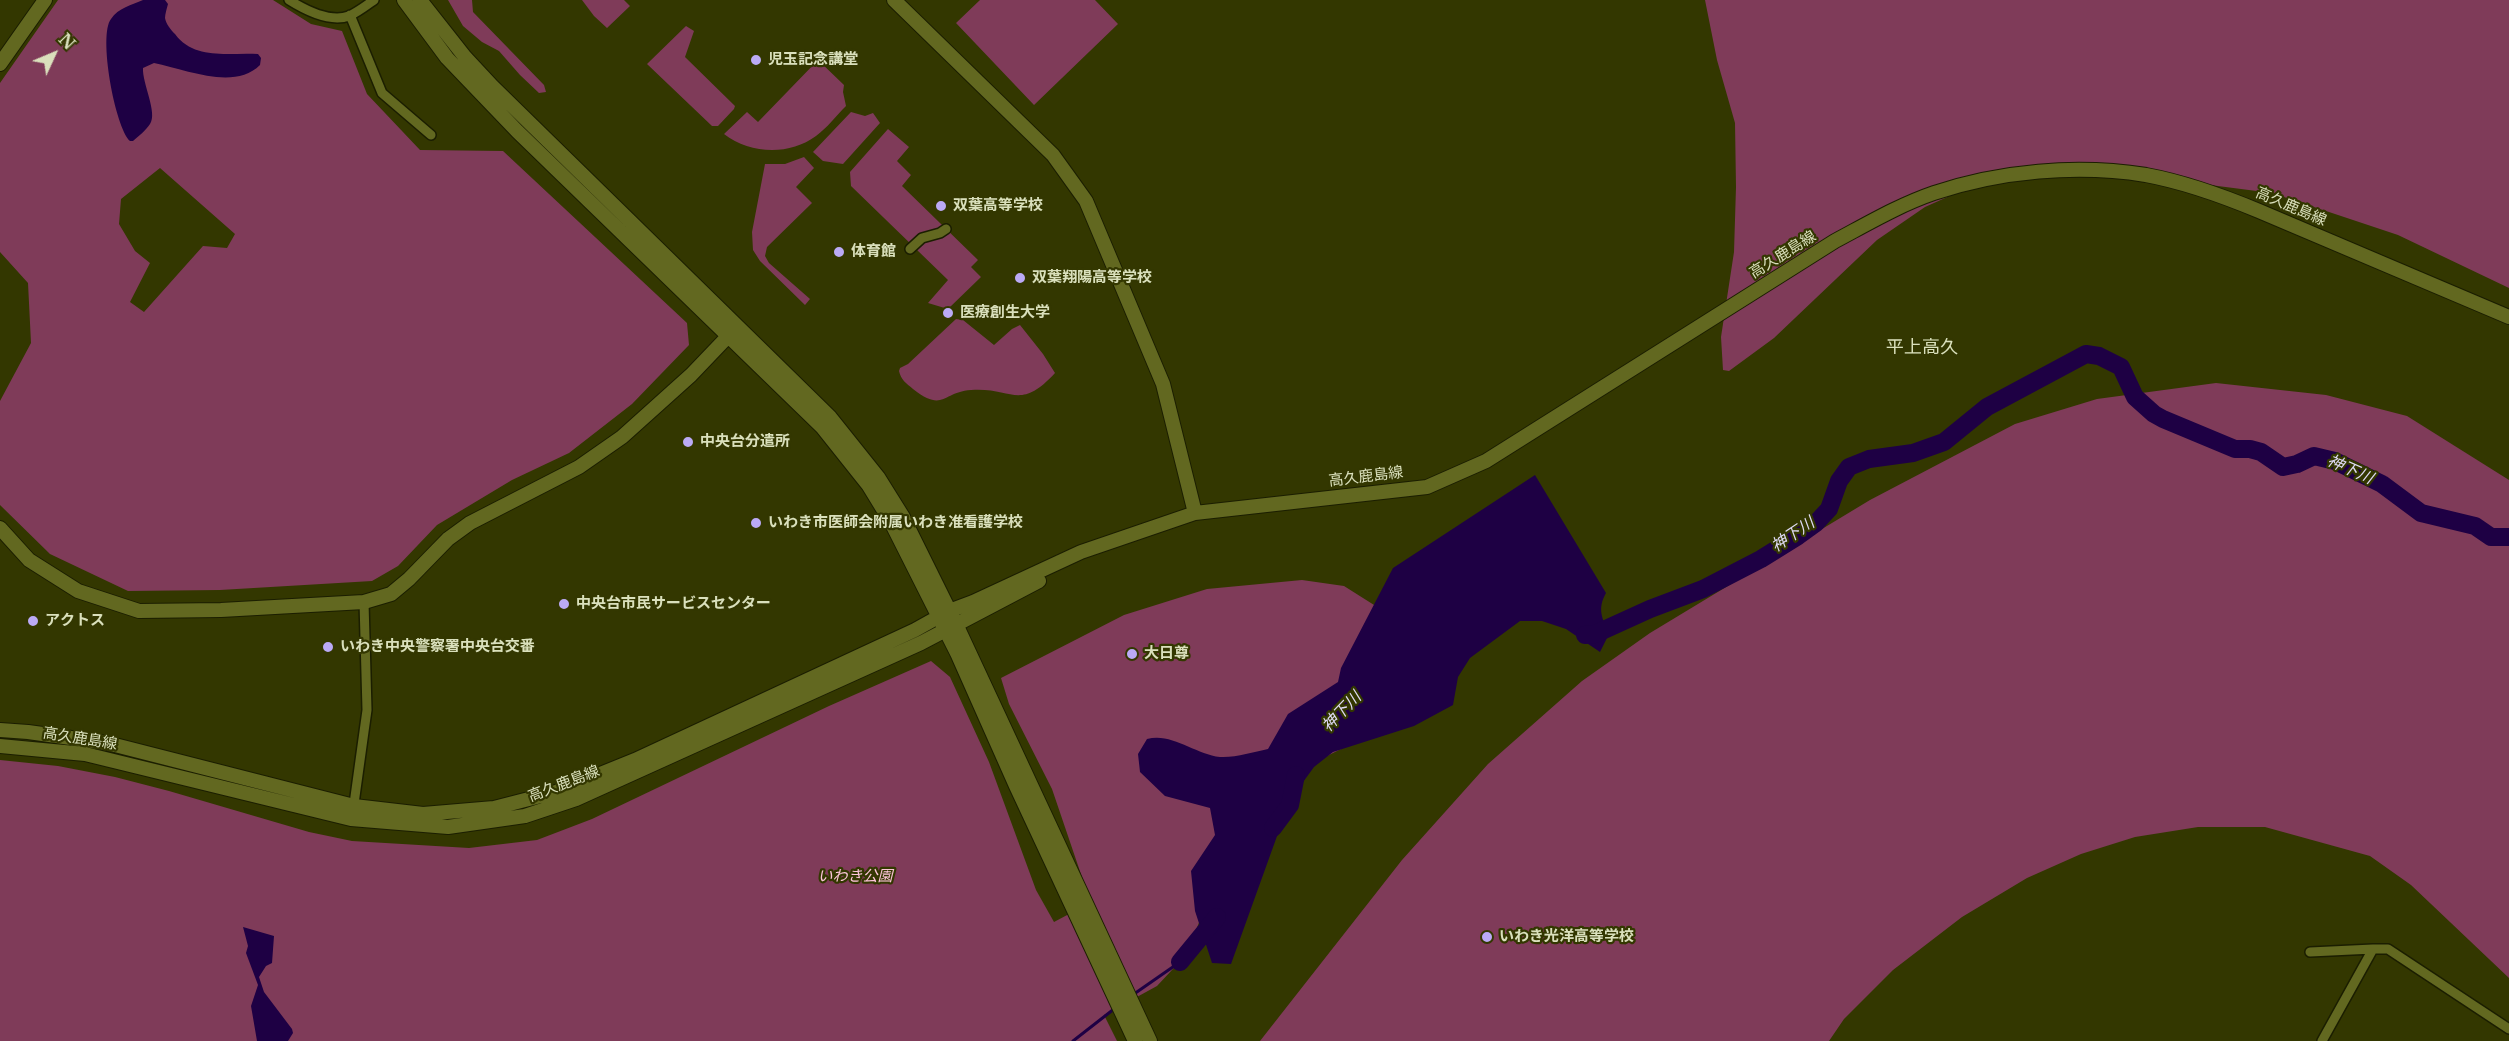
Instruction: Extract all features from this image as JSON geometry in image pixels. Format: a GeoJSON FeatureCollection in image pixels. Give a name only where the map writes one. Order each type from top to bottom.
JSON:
{"type":"FeatureCollection","features":[{"type":"Feature","properties":{"kind":"main road"},"geometry":{"type":"LineString","coordinates":[[2,55],[45,0]]}},
{"type":"Feature","properties":{"kind":"main road"},"geometry":{"type":"LineString","coordinates":[[404,0],[447,58],[517,131],[733,331],[830,417],[855,445],[903,517],[1135,1041]]}},
{"type":"Feature","properties":{"kind":"main road"},"geometry":{"type":"LineString","coordinates":[[420,0],[465,57],[492,86],[733,331]]}},
{"type":"Feature","properties":{"kind":"main road"},"geometry":{"type":"LineString","coordinates":[[894,0],[1053,155],[1086,201],[1163,384],[1195,513]]}},
{"type":"Feature","properties":{"kind":"main road","name":"高久鹿島線"},"geometry":{"type":"LineString","coordinates":[[0,730],[107,743],[352,812],[423,813],[494,808],[556,792],[667,745],[1081,552],[1122,537],[1195,513],[1427,487],[1452,478],[1486,461],[1815,254],[1877,218],[1934,193],[2017,174],[2066,170],[2106,171],[2147,176],[2184,185],[2259,211],[2509,317]]}},
{"type":"Feature","properties":{"kind":"main road"},"geometry":{"type":"LineString","coordinates":[[0,528],[29,560],[78,591],[139,611],[221,610],[364,602],[391,594],[448,539],[470,523],[579,467],[622,436],[691,375],[733,331]]}},
{"type":"Feature","properties":{"kind":"main road","name":"高久鹿島線"},"geometry":{"type":"LineString","coordinates":[[0,746],[85,754],[352,812],[448,827],[525,816],[597,790],[950,627],[1085,557],[1095,548]]}},
{"type":"Feature","properties":{"kind":"main road"},"geometry":{"type":"LineString","coordinates":[[950,627],[1150,1041]]}},
{"type":"Feature","properties":{"kind":"street"},"geometry":{"type":"LineString","coordinates":[[289,0],[305,4],[332,18],[350,15],[374,0]]}},
{"type":"Feature","properties":{"kind":"street"},"geometry":{"type":"LineString","coordinates":[[350,15],[382,93],[430,135]]}},
{"type":"Feature","properties":{"kind":"street"},"geometry":{"type":"LineString","coordinates":[[910,249],[922,238],[946,229]]}},
{"type":"Feature","properties":{"kind":"street"},"geometry":{"type":"LineString","coordinates":[[352,812],[367,710],[364,602]]}},
{"type":"Feature","properties":{"kind":"street"},"geometry":{"type":"LineString","coordinates":[[2310,952],[2388,949],[2509,1029]]}},
{"type":"Feature","properties":{"kind":"street"},"geometry":{"type":"LineString","coordinates":[[2322,1041],[2373,950]]}},
{"type":"Feature","properties":{"kind":"green space"},"geometry":{"type":"Polygon","coordinates":[[[58,0],[273,0],[311,24],[342,31],[367,94],[420,150],[503,151],[687,323],[689,345],[632,404],[569,453],[512,480],[437,525],[398,566],[372,581],[220,590],[128,591],[50,554],[0,505],[0,401],[31,343],[28,283],[0,252],[0,83],[58,0]],[[160,168],[121,199],[119,224],[135,251],[150,263],[130,302],[144,312],[203,246],[227,248],[235,234],[160,168]]]}},
{"type":"Feature","properties":{"kind":"green space"},"geometry":{"type":"Polygon","coordinates":[[[448,0],[472,0],[473,12],[544,85],[546,92],[539,93],[499,51],[482,42],[463,26],[448,0]]]}},
{"type":"Feature","properties":{"kind":"green space"},"geometry":{"type":"Polygon","coordinates":[[[582,0],[624,0],[630,6],[607,28],[582,0]]]}},
{"type":"Feature","properties":{"kind":"green space"},"geometry":{"type":"Polygon","coordinates":[[[980,0],[1095,0],[1118,24],[1034,105],[956,23],[980,0]]]}},
{"type":"Feature","properties":{"kind":"green space"},"geometry":{"type":"Polygon","coordinates":[[[1705,0],[2509,0],[2509,288],[2398,235],[2272,193],[2156,178],[2074,173],[1972,186],[1925,207],[1877,240],[1774,338],[1729,371],[1723,370],[1721,337],[1734,252],[1735,123],[1717,60],[1705,0]]]}},
{"type":"Feature","properties":{"kind":"green space"},"geometry":{"type":"Polygon","coordinates":[[[686,26],[694,31],[685,57],[735,106],[718,126],[712,126],[647,64],[686,26]]]}},
{"type":"Feature","properties":{"kind":"green space"},"geometry":{"type":"Polygon","coordinates":[[[818,60],[844,85],[846,106],[820,133],[794,147],[770,150],[746,146],[724,134],[747,112],[758,122],[818,60]]]}},
{"type":"Feature","properties":{"kind":"green space"},"geometry":{"type":"Polygon","coordinates":[[[851,112],[865,116],[873,113],[880,123],[843,164],[823,161],[813,152],[851,112]]]}},
{"type":"Feature","properties":{"kind":"green space"},"geometry":{"type":"Polygon","coordinates":[[[888,129],[909,147],[897,161],[911,175],[902,186],[978,260],[971,267],[981,277],[948,309],[928,303],[948,280],[851,186],[850,172],[888,129]]]}},
{"type":"Feature","properties":{"kind":"green space"},"geometry":{"type":"Polygon","coordinates":[[[804,157],[814,168],[796,187],[812,203],[767,247],[765,256],[769,263],[810,299],[805,305],[760,261],[753,250],[752,232],[765,164],[785,164],[804,157]]]}},
{"type":"Feature","properties":{"kind":"green space"},"geometry":{"type":"Polygon","coordinates":[[[956,319],[963,320],[994,345],[1020,325],[1055,373],[1043,385],[1024,395],[971,390],[937,400],[923,396],[904,381],[899,371],[900,368],[908,364],[956,319]]]}},
{"type":"Feature","properties":{"kind":"green space"},"geometry":{"type":"Polygon","coordinates":[[[2216,383],[2326,395],[2407,416],[2509,480],[2509,978],[2411,885],[2370,856],[2265,827],[2198,827],[2135,837],[2081,854],[2027,878],[1962,917],[1893,970],[1844,1019],[1829,1041],[1260,1041],[1402,860],[1488,764],[1582,681],[1650,633],[1870,500],[2015,424],[2097,399],[2216,383]]]}},
{"type":"Feature","properties":{"kind":"green space","name":"いわき公園"},"geometry":{"type":"Polygon","coordinates":[[[1302,580],[1344,586],[1382,610],[1363,738],[1289,775],[1202,915],[1186,955],[1157,986],[1104,1015],[1117,1041],[0,1041],[0,760],[58,766],[115,777],[309,832],[352,841],[469,848],[537,840],[592,819],[829,706],[931,661],[950,677],[989,762],[1036,890],[1054,922],[1086,905],[1086,889],[1052,789],[1009,704],[1001,678],[1124,615],[1207,589],[1302,580]]]}},
{"type":"Feature","properties":{"kind":"water"},"geometry":{"type":"Polygon","coordinates":[[[143,0],[165,0],[168,4],[165,18],[168,25],[183,43],[192,48],[213,53],[258,54],[261,58],[260,65],[249,73],[237,76],[209,76],[154,63],[143,68],[152,119],[144,131],[130,141],[119,118],[110,81],[107,61],[107,28],[117,12],[143,0]]]}},
{"type":"Feature","properties":{"kind":"water"},"geometry":{"type":"Polygon","coordinates":[[[1535,475],[1606,593],[1601,609],[1609,634],[1600,652],[1566,629],[1542,621],[1520,621],[1470,658],[1458,677],[1453,705],[1414,726],[1333,752],[1314,767],[1290,800],[1231,964],[1212,963],[1195,911],[1191,871],[1215,835],[1210,808],[1165,796],[1140,772],[1138,754],[1147,739],[1165,738],[1220,757],[1238,756],[1268,749],[1288,714],[1338,682],[1341,668],[1393,568],[1535,475]]]}},
{"type":"Feature","properties":{"kind":"water"},"geometry":{"type":"Polygon","coordinates":[[[243,927],[274,936],[272,963],[266,966],[259,977],[264,992],[292,1029],[293,1033],[288,1041],[257,1041],[251,1006],[258,985],[246,953],[248,946],[243,927]]]}},
{"type":"Feature","properties":{"kind":"waterway","name":"神下川"},"geometry":{"type":"LineString","coordinates":[[1585,635],[1595,634],[1650,609],[1703,589],[1761,559],[1816,523],[1829,509],[1839,481],[1849,467],[1869,459],[1913,453],[1944,442],[1987,407],[2086,354],[2099,356],[2121,367],[2135,397],[2163,419],[2235,449],[2261,452],[2283,467],[2297,464],[2314,456],[2335,461],[2382,484],[2421,513],[2475,526],[2491,537],[2509,537]]}},
{"type":"Feature","properties":{"kind":"waterway","name":"神下川"},"geometry":{"type":"LineString","coordinates":[[1273,828],[1290,805],[1296,775]]}},
{"type":"Feature","properties":{"kind":"waterway","name":"神下川"},"geometry":{"type":"LineString","coordinates":[[1180,962],[1217,917]]}},
{"type":"Feature","properties":{"kind":"waterway"},"geometry":{"type":"LineString","coordinates":[[1134,994],[1180,962]]}},
{"type":"Feature","properties":{"kind":"waterway"},"geometry":{"type":"LineString","coordinates":[[1073,1041],[1114,1009]]}},
{"type":"Feature","properties":{"kind":"place","name":"児玉記念講堂"},"geometry":{"type":"Point","coordinates":[756,60]}},
{"type":"Feature","properties":{"kind":"place","name":"双葉高等学校"},"geometry":{"type":"Point","coordinates":[941,206]}},
{"type":"Feature","properties":{"kind":"place","name":"体育館"},"geometry":{"type":"Point","coordinates":[839,252]}},
{"type":"Feature","properties":{"kind":"place","name":"双葉翔陽高等学校"},"geometry":{"type":"Point","coordinates":[1020,278]}},
{"type":"Feature","properties":{"kind":"place","name":"医療創生大学"},"geometry":{"type":"Point","coordinates":[948,313]}},
{"type":"Feature","properties":{"kind":"place","name":"中央台分遣所"},"geometry":{"type":"Point","coordinates":[688,442]}},
{"type":"Feature","properties":{"kind":"place","name":"いわき市医師会附属いわき准看護学校"},"geometry":{"type":"Point","coordinates":[756,523]}},
{"type":"Feature","properties":{"kind":"place","name":"中央台市民サービスセンター"},"geometry":{"type":"Point","coordinates":[564,604]}},
{"type":"Feature","properties":{"kind":"place","name":"アクトス"},"geometry":{"type":"Point","coordinates":[33,621]}},
{"type":"Feature","properties":{"kind":"place","name":"いわき中央警察署中央台交番"},"geometry":{"type":"Point","coordinates":[328,647]}},
{"type":"Feature","properties":{"kind":"place","name":"大日尊"},"geometry":{"type":"Point","coordinates":[1132,654]}},
{"type":"Feature","properties":{"kind":"place","name":"いわき光洋高等学校"},"geometry":{"type":"Point","coordinates":[1487,937]}},
{"type":"Feature","properties":{"kind":"district","name":"平上高久"},"geometry":{"type":"Point","coordinates":[1922,348]}}]}
